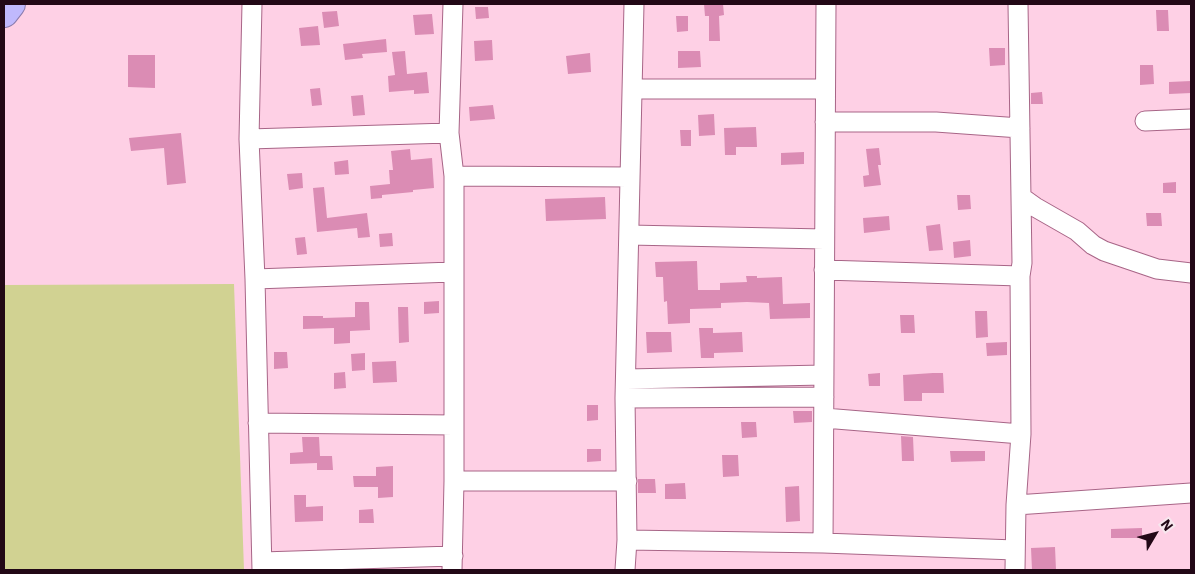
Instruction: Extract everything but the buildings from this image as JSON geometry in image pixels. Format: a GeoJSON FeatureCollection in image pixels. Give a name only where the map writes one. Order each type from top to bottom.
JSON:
{"type":"FeatureCollection","features":[{"type":"Feature","properties":{"kind":"highway"},"geometry":{"type":"LineString","coordinates":[[4,13],[11,4]]}},
{"type":"Feature","properties":{"kind":"street"},"geometry":{"type":"LineString","coordinates":[[252,4],[249,139],[255,279],[262,566],[452,563],[454,481],[454,176],[449,133],[453,4]]}},
{"type":"Feature","properties":{"kind":"street"},"geometry":{"type":"LineString","coordinates":[[625,570],[627,482],[625,398],[634,4]]}},
{"type":"Feature","properties":{"kind":"street"},"geometry":{"type":"LineString","coordinates":[[823,543],[826,4]]}},
{"type":"Feature","properties":{"kind":"street"},"geometry":{"type":"LineString","coordinates":[[1015,570],[1016,505],[1021,434],[1020,276],[1022,263],[1018,4]]}},
{"type":"Feature","properties":{"kind":"street"},"geometry":{"type":"LineString","coordinates":[[632,89],[825,89]]}},
{"type":"Feature","properties":{"kind":"street"},"geometry":{"type":"LineString","coordinates":[[1145,121],[1191,119]]}},
{"type":"Feature","properties":{"kind":"street"},"geometry":{"type":"LineString","coordinates":[[825,122],[936,122],[1020,128]]}},
{"type":"Feature","properties":{"kind":"street"},"geometry":{"type":"LineString","coordinates":[[249,139],[449,133]]}},
{"type":"Feature","properties":{"kind":"street"},"geometry":{"type":"LineString","coordinates":[[454,176],[630,178]]}},
{"type":"Feature","properties":{"kind":"street"},"geometry":{"type":"LineString","coordinates":[[1021,197],[1077,231],[1093,245],[1104,251],[1157,269],[1191,273]]}},
{"type":"Feature","properties":{"kind":"street"},"geometry":{"type":"LineString","coordinates":[[629,235],[824,239]]}},
{"type":"Feature","properties":{"kind":"street"},"geometry":{"type":"LineString","coordinates":[[824,270],[1020,276]]}},
{"type":"Feature","properties":{"kind":"street"},"geometry":{"type":"LineString","coordinates":[[255,279],[453,272]]}},
{"type":"Feature","properties":{"kind":"street"},"geometry":{"type":"LineString","coordinates":[[626,379],[824,375]]}},
{"type":"Feature","properties":{"kind":"street"},"geometry":{"type":"LineString","coordinates":[[625,398],[824,397]]}},
{"type":"Feature","properties":{"kind":"street"},"geometry":{"type":"LineString","coordinates":[[824,418],[1021,434]]}},
{"type":"Feature","properties":{"kind":"street"},"geometry":{"type":"LineString","coordinates":[[258,422],[454,425]]}},
{"type":"Feature","properties":{"kind":"street"},"geometry":{"type":"LineString","coordinates":[[454,481],[627,482]]}},
{"type":"Feature","properties":{"kind":"street"},"geometry":{"type":"LineString","coordinates":[[1016,505],[1191,494]]}},
{"type":"Feature","properties":{"kind":"street"},"geometry":{"type":"LineString","coordinates":[[627,540],[823,543],[1015,550]]}},
{"type":"Feature","properties":{"kind":"green space"},"geometry":{"type":"Polygon","coordinates":[[[234,284],[244,570],[4,570],[4,285],[234,284]]]}}]}
